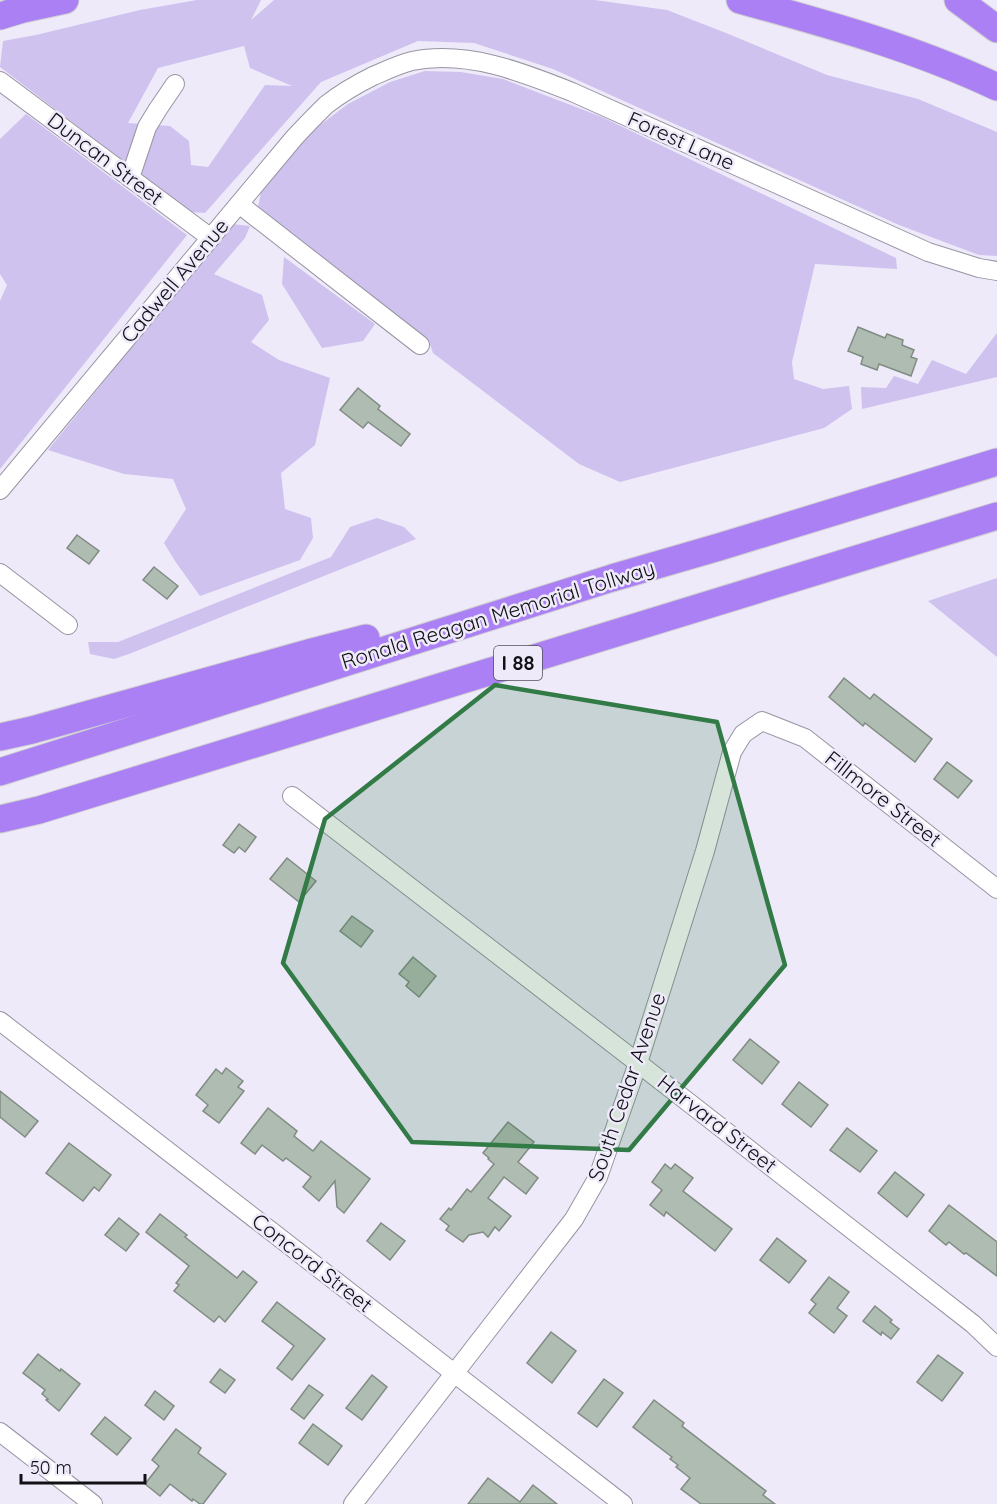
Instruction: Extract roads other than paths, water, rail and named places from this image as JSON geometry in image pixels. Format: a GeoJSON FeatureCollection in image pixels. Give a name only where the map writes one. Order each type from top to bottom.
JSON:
{"type":"FeatureCollection","features":[{"type":"Feature","properties":{"kind":"highway"},"geometry":{"type":"LineString","coordinates":[[0,16],[65,0]]}},
{"type":"Feature","properties":{"kind":"highway"},"geometry":{"type":"LineString","coordinates":[[740,0],[834,26],[916,53],[997,87]]}},
{"type":"Feature","properties":{"kind":"highway"},"geometry":{"type":"LineString","coordinates":[[965,5],[997,29]]}},
{"type":"Feature","properties":{"kind":"highway","name":"Ronald Reagan Memorial Tollway"},"geometry":{"type":"LineString","coordinates":[[0,772],[612,578],[997,462]]}},
{"type":"Feature","properties":{"kind":"highway","name":"I 88"},"geometry":{"type":"LineString","coordinates":[[0,821],[997,516]]}},
{"type":"Feature","properties":{"kind":"highway"},"geometry":{"type":"LineString","coordinates":[[0,737],[312,652],[612,578]]}},
{"type":"Feature","properties":{"kind":"street","name":"Forest Lane"},"geometry":{"type":"LineString","coordinates":[[360,83],[411,61],[447,57],[483,62],[523,72],[928,252],[979,268],[997,271]]}},
{"type":"Feature","properties":{"kind":"street","name":"Duncan Street"},"geometry":{"type":"LineString","coordinates":[[0,81],[211,238]]}},
{"type":"Feature","properties":{"kind":"street","name":"Cadwell Avenue"},"geometry":{"type":"LineString","coordinates":[[0,490],[294,138],[328,104],[360,83]]}},
{"type":"Feature","properties":{"kind":"street"},"geometry":{"type":"LineString","coordinates":[[130,178],[147,126],[176,84]]}},
{"type":"Feature","properties":{"kind":"street"},"geometry":{"type":"LineString","coordinates":[[239,204],[420,345]]}},
{"type":"Feature","properties":{"kind":"street"},"geometry":{"type":"LineString","coordinates":[[0,573],[68,625]]}},
{"type":"Feature","properties":{"kind":"street","name":"Fillmore Street"},"geometry":{"type":"LineString","coordinates":[[762,720],[805,738],[997,889]]}},
{"type":"Feature","properties":{"kind":"street","name":"South Cedar Avenue"},"geometry":{"type":"LineString","coordinates":[[353,1504],[567,1228],[598,1177],[638,1063],[705,851],[732,752],[743,734],[762,720]]}},
{"type":"Feature","properties":{"kind":"street","name":"Harvard Street"},"geometry":{"type":"LineString","coordinates":[[292,796],[973,1324],[997,1347]]}},
{"type":"Feature","properties":{"kind":"street","name":"Concord Street"},"geometry":{"type":"LineString","coordinates":[[0,1021],[623,1504]]}},
{"type":"Feature","properties":{"kind":"street"},"geometry":{"type":"LineString","coordinates":[[0,1432],[93,1504]]}}]}
